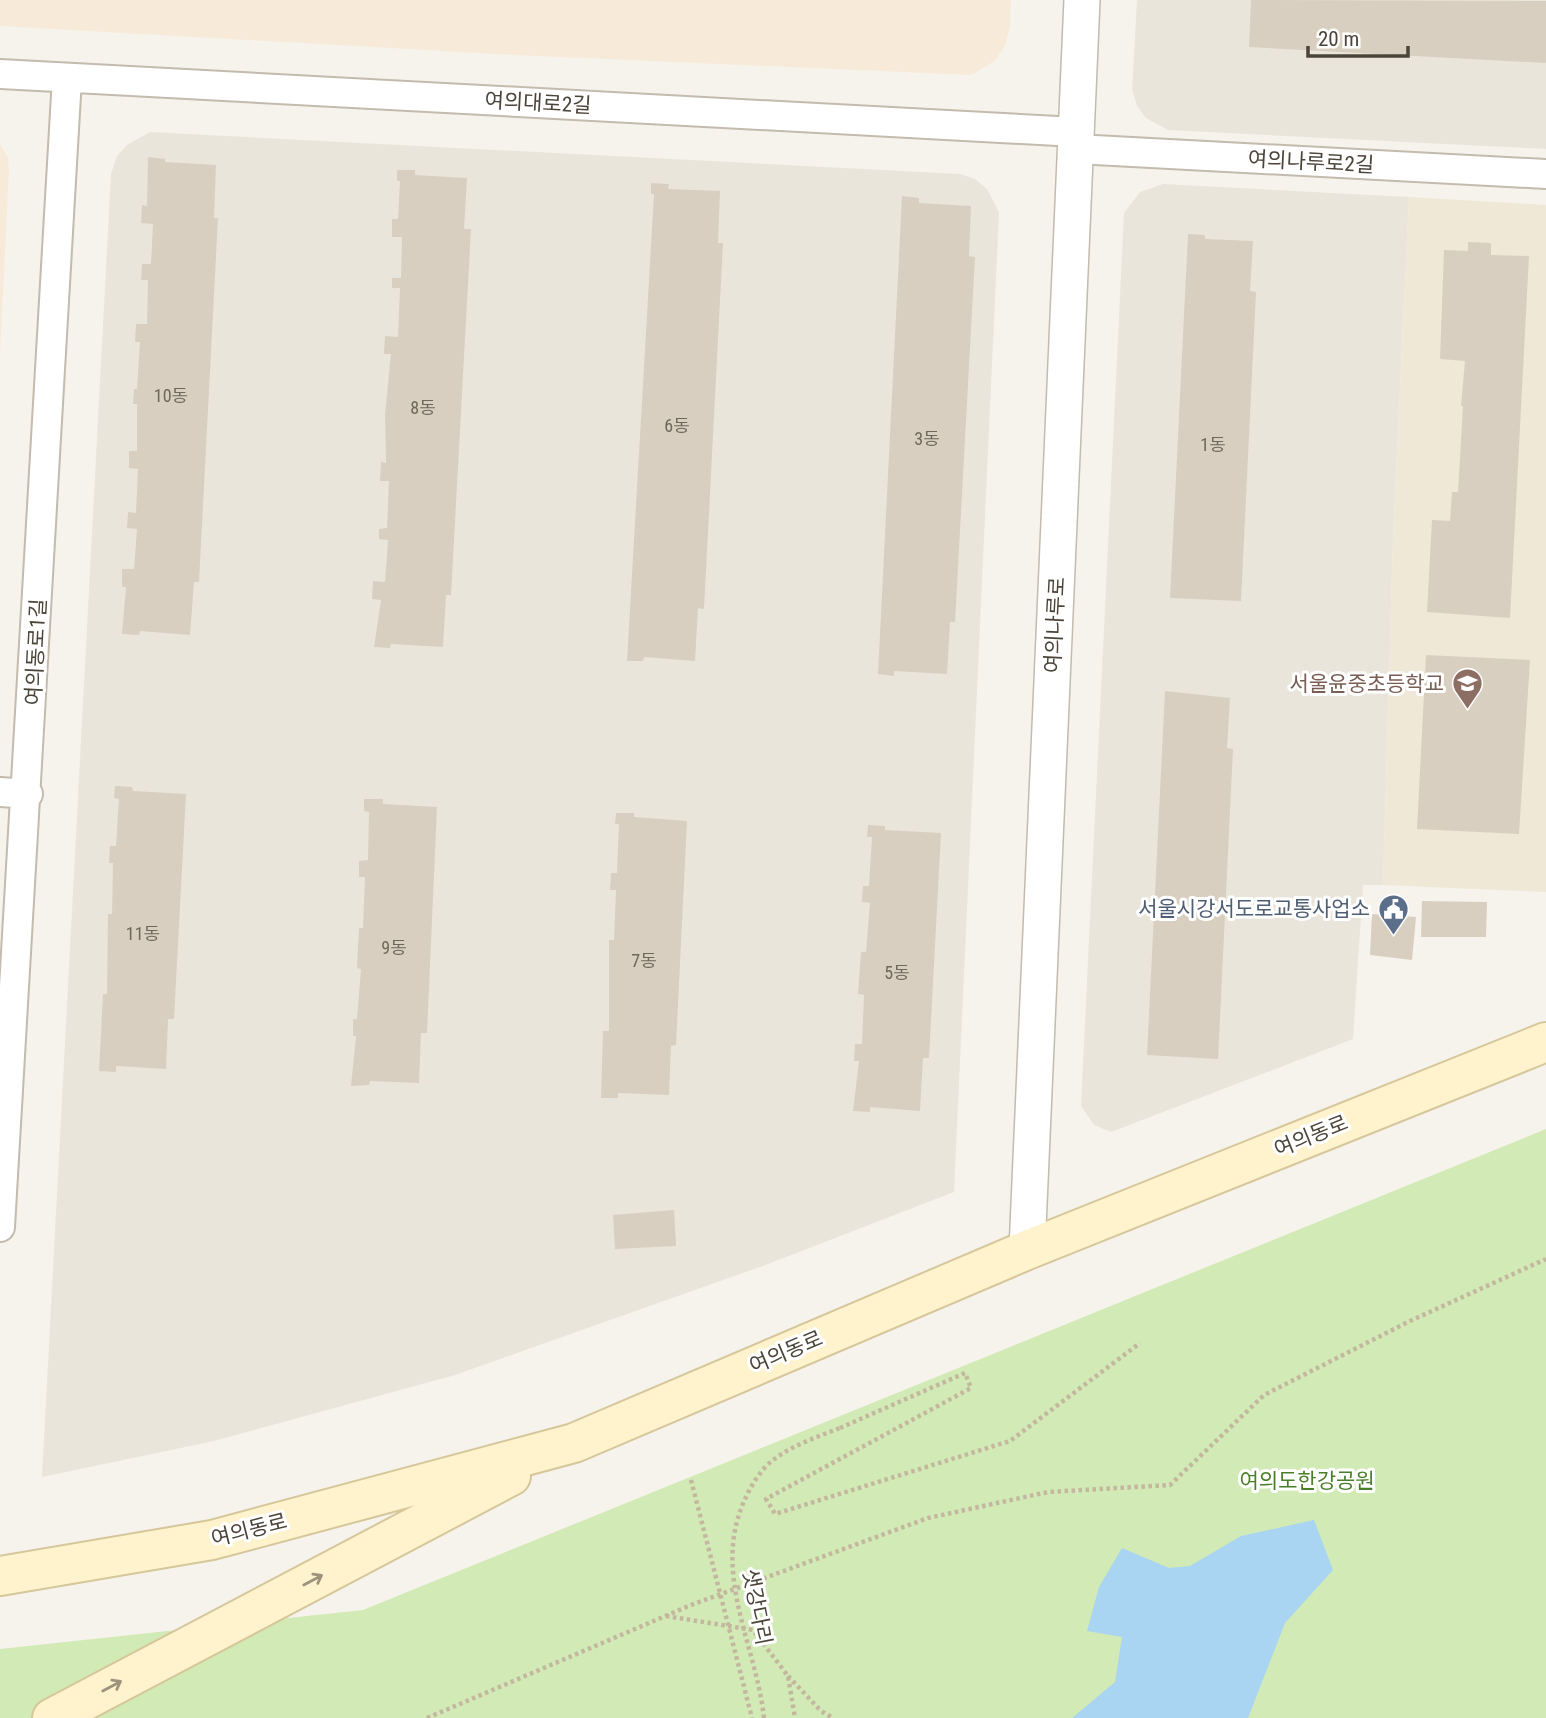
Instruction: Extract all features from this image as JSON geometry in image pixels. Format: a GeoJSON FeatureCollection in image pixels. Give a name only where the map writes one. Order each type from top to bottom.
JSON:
{"type":"FeatureCollection","features":[{"type":"Feature","properties":{"kind":"main road","name":"여의동로"},"geometry":{"type":"LineString","coordinates":[[0,1576],[212,1540],[574,1443],[1027,1250],[1546,1042]]}},
{"type":"Feature","properties":{"kind":"main road"},"geometry":{"type":"LineString","coordinates":[[52,1718],[574,1443]]}},
{"type":"Feature","properties":{"kind":"street","name":"여의나루로"},"geometry":{"type":"LineString","coordinates":[[1027,1250],[1082,0]]}},
{"type":"Feature","properties":{"kind":"street","name":"여의대로2길"},"geometry":{"type":"LineString","coordinates":[[0,74],[1076,141]]}},
{"type":"Feature","properties":{"kind":"street","name":"여의동로1길"},"geometry":{"type":"LineString","coordinates":[[0,1227],[28,794],[67,78]]}},
{"type":"Feature","properties":{"kind":"street","name":"여의나루로2길"},"geometry":{"type":"LineString","coordinates":[[1076,141],[1546,174]]}},
{"type":"Feature","properties":{"kind":"street"},"geometry":{"type":"LineString","coordinates":[[0,792],[28,794]]}},
{"type":"Feature","properties":{"kind":"path"},"geometry":{"type":"LineString","coordinates":[[430,1717],[666,1615],[928,1518],[1048,1492],[1170,1485],[1264,1395],[1410,1321],[1546,1259]]}},
{"type":"Feature","properties":{"kind":"path","name":"샛강다리"},"geometry":{"type":"LineString","coordinates":[[764,1718],[732,1581],[732,1544],[738,1514],[749,1489],[770,1462],[800,1444],[965,1373],[971,1388],[766,1499],[775,1514],[1010,1441],[1140,1343]]}},
{"type":"Feature","properties":{"kind":"path"},"geometry":{"type":"LineString","coordinates":[[691,1480],[752,1718]]}},
{"type":"Feature","properties":{"kind":"path"},"geometry":{"type":"LineString","coordinates":[[666,1615],[753,1630],[788,1676],[821,1711],[834,1718]]}},
{"type":"Feature","properties":{"kind":"path"},"geometry":{"type":"LineString","coordinates":[[788,1676],[795,1718]]}},
{"type":"Feature","properties":{"kind":"shaded area"},"geometry":{"type":"Polygon","coordinates":[[[0,0],[1011,0],[1010,28],[1004,47],[995,61],[971,75],[516,55],[0,26],[0,0]]]}},
{"type":"Feature","properties":{"kind":"shaded area"},"geometry":{"type":"Polygon","coordinates":[[[1137,0],[1546,0],[1546,149],[1168,130],[1146,118],[1137,106],[1132,90],[1137,0]]]}},
{"type":"Feature","properties":{"kind":"shaded area"},"geometry":{"type":"Polygon","coordinates":[[[150,132],[960,174],[975,179],[987,189],[999,212],[954,1192],[768,1264],[455,1375],[214,1441],[42,1477],[111,174],[117,156],[127,145],[150,132]]]}},
{"type":"Feature","properties":{"kind":"shaded area"},"geometry":{"type":"Polygon","coordinates":[[[0,144],[8,158],[9,169],[0,355],[0,144]]]}},
{"type":"Feature","properties":{"kind":"shaded area"},"geometry":{"type":"Polygon","coordinates":[[[1163,184],[1409,197],[1393,538],[1383,885],[1363,885],[1353,1039],[1111,1132],[1094,1125],[1081,1106],[1124,213],[1140,192],[1163,184]]]}},
{"type":"Feature","properties":{"kind":"shaded area","name":"서울윤중초등학교"},"geometry":{"type":"Polygon","coordinates":[[[1409,197],[1546,205],[1546,892],[1383,885],[1393,538],[1409,197]]]}},
{"type":"Feature","properties":{"kind":"green space","name":"여의도한강공원"},"geometry":{"type":"Polygon","coordinates":[[[1546,1129],[1546,1718],[0,1718],[0,1649],[363,1610],[1546,1129]]]}},
{"type":"Feature","properties":{"kind":"water"},"geometry":{"type":"Polygon","coordinates":[[[1314,1520],[1333,1570],[1285,1623],[1248,1718],[1072,1718],[1115,1682],[1122,1637],[1087,1631],[1099,1587],[1122,1548],[1169,1568],[1190,1566],[1241,1536],[1314,1520]]]}},
{"type":"Feature","properties":{"kind":"building"},"geometry":{"type":"Polygon","coordinates":[[[1251,0],[1546,1],[1546,63],[1249,47],[1251,0]]]}},
{"type":"Feature","properties":{"kind":"building"},"geometry":{"type":"Polygon","coordinates":[[[148,157],[165,159],[165,162],[216,165],[214,218],[218,218],[199,582],[194,582],[190,635],[140,631],[139,635],[122,634],[126,587],[122,587],[122,569],[134,569],[137,529],[127,528],[128,512],[136,513],[138,469],[129,468],[129,451],[137,451],[137,404],[133,404],[134,389],[137,389],[140,342],[135,342],[136,324],[147,324],[148,280],[141,280],[142,264],[151,264],[153,224],[141,223],[142,205],[147,206],[148,157]]]}},
{"type":"Feature","properties":{"kind":"building"},"geometry":{"type":"Polygon","coordinates":[[[397,170],[415,170],[415,175],[467,178],[464,229],[471,229],[451,595],[446,595],[443,647],[391,644],[390,648],[374,647],[381,600],[372,599],[373,581],[385,582],[388,540],[379,539],[379,529],[387,528],[389,481],[380,481],[381,462],[386,463],[385,414],[391,354],[384,354],[385,336],[398,337],[400,288],[392,288],[392,278],[401,278],[402,237],[392,237],[392,219],[398,219],[400,181],[397,181],[397,170]]]}},
{"type":"Feature","properties":{"kind":"building"},"geometry":{"type":"Polygon","coordinates":[[[651,183],[669,184],[668,189],[720,191],[718,243],[723,243],[704,609],[698,608],[695,661],[644,657],[643,661],[627,661],[654,194],[651,194],[651,183]]]}},
{"type":"Feature","properties":{"kind":"building"},"geometry":{"type":"Polygon","coordinates":[[[902,196],[919,198],[919,203],[971,206],[969,256],[975,257],[955,622],[950,622],[947,674],[894,671],[894,676],[878,674],[902,196]]]}},
{"type":"Feature","properties":{"kind":"building"},"geometry":{"type":"Polygon","coordinates":[[[1188,234],[1205,235],[1205,239],[1253,241],[1250,291],[1256,292],[1241,601],[1170,598],[1188,234]]]}},
{"type":"Feature","properties":{"kind":"building"},"geometry":{"type":"Polygon","coordinates":[[[1468,242],[1491,243],[1491,255],[1529,256],[1510,618],[1427,612],[1432,520],[1450,521],[1452,492],[1458,492],[1463,406],[1465,361],[1440,359],[1444,250],[1468,251],[1468,242]]]}},
{"type":"Feature","properties":{"kind":"building"},"geometry":{"type":"Polygon","coordinates":[[[1426,655],[1530,660],[1519,834],[1417,829],[1426,655]]]}},
{"type":"Feature","properties":{"kind":"building"},"geometry":{"type":"Polygon","coordinates":[[[1165,691],[1230,698],[1227,748],[1233,749],[1218,1059],[1147,1055],[1165,691]]]}},
{"type":"Feature","properties":{"kind":"building"},"geometry":{"type":"Polygon","coordinates":[[[115,786],[132,787],[133,791],[186,794],[174,1019],[168,1019],[166,1069],[116,1066],[116,1072],[99,1071],[103,994],[107,994],[108,914],[112,914],[113,863],[109,863],[110,846],[116,846],[119,799],[114,798],[115,786]]]}},
{"type":"Feature","properties":{"kind":"building"},"geometry":{"type":"Polygon","coordinates":[[[364,799],[383,799],[383,804],[437,807],[427,1033],[421,1033],[419,1083],[370,1081],[369,1085],[351,1086],[356,1036],[353,1036],[353,1019],[357,1019],[361,969],[357,968],[359,928],[363,928],[365,877],[359,877],[359,861],[368,860],[369,812],[364,811],[364,799]]]}},
{"type":"Feature","properties":{"kind":"building"},"geometry":{"type":"Polygon","coordinates":[[[616,813],[687,821],[676,1045],[671,1046],[669,1095],[618,1093],[618,1098],[601,1098],[603,1031],[609,1031],[609,940],[614,940],[616,890],[610,890],[611,873],[617,873],[619,824],[615,824],[616,813]]]}},
{"type":"Feature","properties":{"kind":"building"},"geometry":{"type":"Polygon","coordinates":[[[868,825],[885,826],[885,830],[941,833],[929,1058],[923,1058],[920,1111],[870,1107],[870,1112],[853,1111],[859,1061],[854,1061],[855,1044],[862,1044],[864,995],[858,994],[861,952],[866,952],[870,903],[862,902],[863,886],[869,886],[872,837],[867,837],[868,825]]]}},
{"type":"Feature","properties":{"kind":"building"},"geometry":{"type":"Polygon","coordinates":[[[1422,901],[1487,902],[1486,937],[1421,937],[1422,901]]]}},
{"type":"Feature","properties":{"kind":"building","name":"서울시강서도로교통사업소"},"geometry":{"type":"Polygon","coordinates":[[[1372,914],[1416,917],[1412,960],[1370,955],[1372,914]]]}},
{"type":"Feature","properties":{"kind":"building"},"geometry":{"type":"Polygon","coordinates":[[[674,1210],[676,1246],[615,1249],[613,1215],[674,1210]]]}},
{"type":"Feature","properties":{"kind":"place","name":"서울윤중초등학교"},"geometry":{"type":"Point","coordinates":[1467,711]}},
{"type":"Feature","properties":{"kind":"place","name":"서울시강서도로교통사업소"},"geometry":{"type":"Point","coordinates":[1393,936]}}]}
